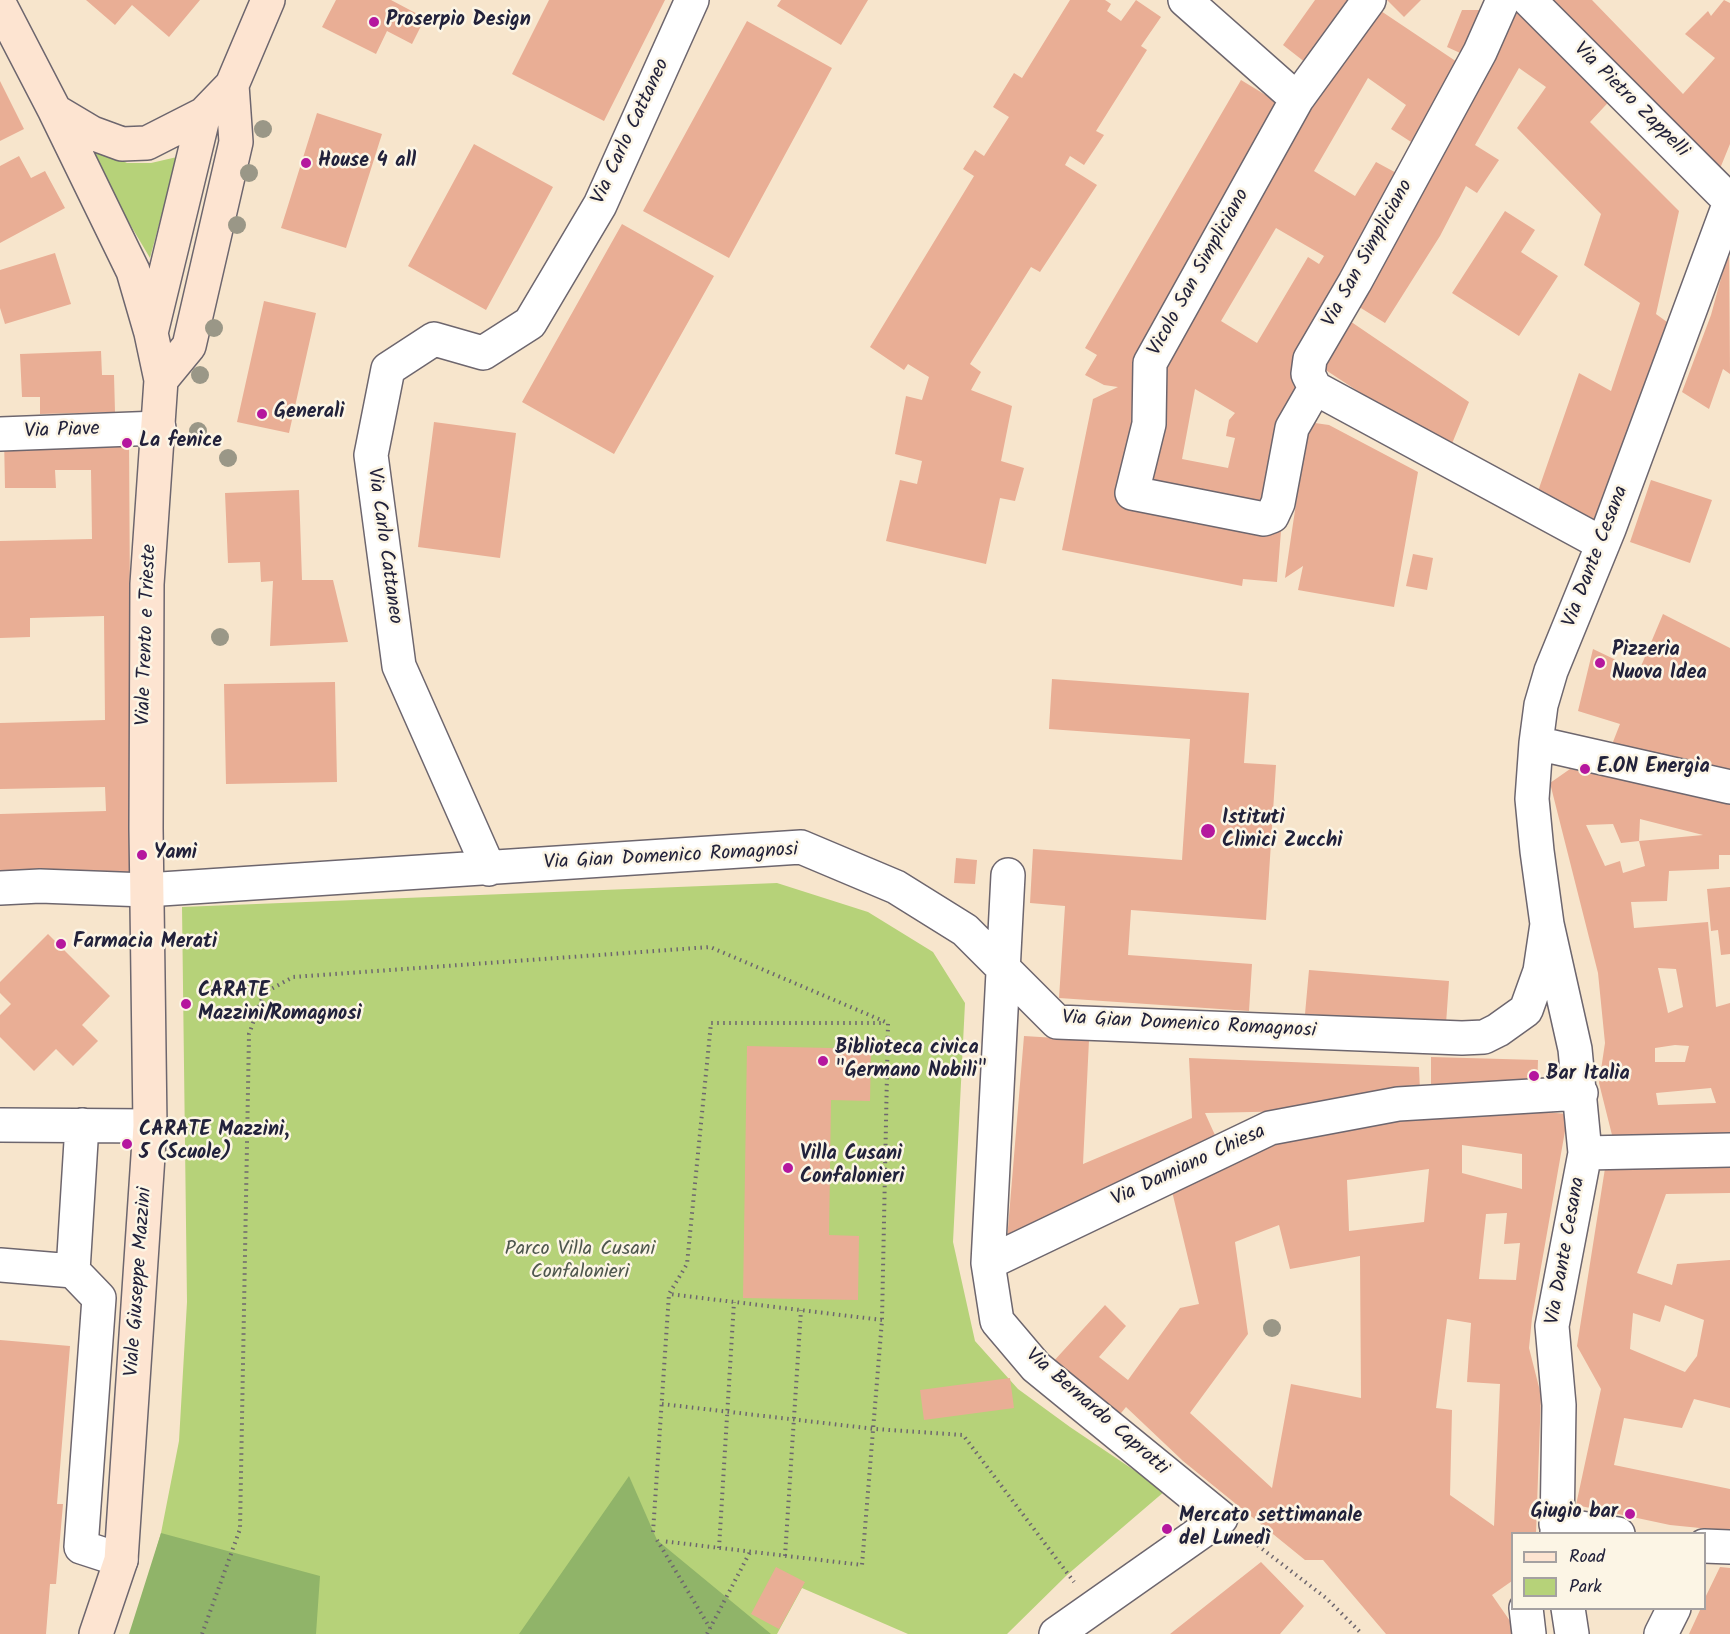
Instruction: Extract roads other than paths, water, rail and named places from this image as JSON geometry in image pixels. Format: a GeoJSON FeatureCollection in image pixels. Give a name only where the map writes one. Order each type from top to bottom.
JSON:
{"type":"FeatureCollection","features":[{"type":"Feature","properties":{"kind":"main road"},"geometry":{"type":"LineString","coordinates":[[55,111],[92,132],[122,144],[147,143],[204,114],[232,85],[268,0]]}},
{"type":"Feature","properties":{"kind":"main road","name":"Viale Trento e Trieste"},"geometry":{"type":"LineString","coordinates":[[0,5],[133,271],[162,380],[147,584],[146,890]]}},
{"type":"Feature","properties":{"kind":"main road"},"geometry":{"type":"LineString","coordinates":[[162,380],[189,346],[236,142],[232,85]]}},
{"type":"Feature","properties":{"kind":"main road","name":"Viale Trento e Trieste"},"geometry":{"type":"LineString","coordinates":[[151,333],[204,114]]}},
{"type":"Feature","properties":{"kind":"main road","name":"Viale Giuseppe Mazzini"},"geometry":{"type":"LineString","coordinates":[[96,1634],[121,1560],[150,1126],[146,890]]}},
{"type":"Feature","properties":{"kind":"street","name":"Via Carlo Cattaneo"},"geometry":{"type":"LineString","coordinates":[[489,869],[399,666],[370,455],[388,369],[434,339],[483,353],[530,323],[600,205],[692,0]]}},
{"type":"Feature","properties":{"kind":"street"},"geometry":{"type":"LineString","coordinates":[[1185,0],[1297,99]]}},
{"type":"Feature","properties":{"kind":"street","name":"Vicolo San Simpliciano"},"geometry":{"type":"LineString","coordinates":[[1315,388],[1292,428],[1278,503],[1272,516],[1264,519],[1132,493],[1149,424],[1150,363],[1297,99],[1369,0]]}},
{"type":"Feature","properties":{"kind":"street","name":"Via San Simpliciano"},"geometry":{"type":"LineString","coordinates":[[1315,388],[1308,374],[1310,359],[1355,282],[1475,62],[1503,0]]}},
{"type":"Feature","properties":{"kind":"street","name":"Via Pietro Zappelli"},"geometry":{"type":"LineString","coordinates":[[1529,0],[1730,201]]}},
{"type":"Feature","properties":{"kind":"street","name":"Via Dante Cesana"},"geometry":{"type":"LineString","coordinates":[[1555,1530],[1559,1405],[1552,1326],[1584,1153],[1581,1093],[1575,1049],[1547,924],[1532,799],[1541,705],[1551,670],[1603,544],[1730,201]]}},
{"type":"Feature","properties":{"kind":"street"},"geometry":{"type":"LineString","coordinates":[[1315,388],[1603,544]]}},
{"type":"Feature","properties":{"kind":"street","name":"Via Piave"},"geometry":{"type":"LineString","coordinates":[[0,434],[159,428]]}},
{"type":"Feature","properties":{"kind":"street"},"geometry":{"type":"LineString","coordinates":[[1536,743],[1730,787]]}},
{"type":"Feature","properties":{"kind":"street","name":"Via Gian Domenico Romagnosi"},"geometry":{"type":"LineString","coordinates":[[0,888],[40,886],[146,890],[801,847],[896,887],[965,930],[1003,971],[1057,1022],[1462,1038],[1484,1037],[1526,1010]]}},
{"type":"Feature","properties":{"kind":"street","name":"Via Bernardo Caprotti"},"geometry":{"type":"LineString","coordinates":[[1008,875],[988,1263],[997,1321],[1036,1367],[1221,1518],[1056,1634]]}},
{"type":"Feature","properties":{"kind":"street","name":"Via Dante Cesana"},"geometry":{"type":"LineString","coordinates":[[1526,1010],[1540,972],[1547,924]]}},
{"type":"Feature","properties":{"kind":"street"},"geometry":{"type":"LineString","coordinates":[[1526,1010],[1538,1015],[1561,1032],[1575,1049]]}},
{"type":"Feature","properties":{"kind":"street","name":"Via Damiano Chiesa"},"geometry":{"type":"LineString","coordinates":[[988,1263],[1270,1128],[1398,1104],[1581,1093]]}},
{"type":"Feature","properties":{"kind":"street"},"geometry":{"type":"LineString","coordinates":[[0,1125],[150,1126]]}},
{"type":"Feature","properties":{"kind":"street"},"geometry":{"type":"LineString","coordinates":[[73,1271],[82,1125]]}},
{"type":"Feature","properties":{"kind":"street"},"geometry":{"type":"LineString","coordinates":[[1584,1153],[1730,1150]]}},
{"type":"Feature","properties":{"kind":"street"},"geometry":{"type":"LineString","coordinates":[[0,1265],[73,1271],[99,1298],[81,1547],[121,1560]]}},
{"type":"Feature","properties":{"kind":"street"},"geometry":{"type":"LineString","coordinates":[[1555,1530],[1597,1532]]}},
{"type":"Feature","properties":{"kind":"street"},"geometry":{"type":"LineString","coordinates":[[1706,1546],[1730,1547]]}},
{"type":"Feature","properties":{"kind":"street"},"geometry":{"type":"LineString","coordinates":[[1526,1610],[1529,1634]]}},
{"type":"Feature","properties":{"kind":"street"},"geometry":{"type":"LineString","coordinates":[[1568,1610],[1572,1634]]}},
{"type":"Feature","properties":{"kind":"street"},"geometry":{"type":"LineString","coordinates":[[1661,1634],[1673,1610]]}},
{"type":"Feature","properties":{"kind":"place","name":"Proserpio Design"},"geometry":{"type":"Point","coordinates":[374,22]}},
{"type":"Feature","properties":{"kind":"place","name":"House 4 all"},"geometry":{"type":"Point","coordinates":[306,163]}},
{"type":"Feature","properties":{"kind":"place","name":"Generali"},"geometry":{"type":"Point","coordinates":[262,414]}},
{"type":"Feature","properties":{"kind":"place","name":"La fenice"},"geometry":{"type":"Point","coordinates":[127,443]}},
{"type":"Feature","properties":{"kind":"place","name":"Pizzeria Nuova Idea"},"geometry":{"type":"Point","coordinates":[1600,663]}},
{"type":"Feature","properties":{"kind":"place","name":"E.ON Energia"},"geometry":{"type":"Point","coordinates":[1585,769]}},
{"type":"Feature","properties":{"kind":"place","name":"Istituti Clinici Zucchi"},"geometry":{"type":"Point","coordinates":[1208,831]}},
{"type":"Feature","properties":{"kind":"place","name":"Yami"},"geometry":{"type":"Point","coordinates":[142,855]}},
{"type":"Feature","properties":{"kind":"place","name":"Farmacia Merati"},"geometry":{"type":"Point","coordinates":[61,944]}},
{"type":"Feature","properties":{"kind":"place","name":"CARATE Mazzini/Romagnosi"},"geometry":{"type":"Point","coordinates":[186,1004]}},
{"type":"Feature","properties":{"kind":"place","name":"Biblioteca civica \"Germano Nobili\""},"geometry":{"type":"Point","coordinates":[823,1061]}},
{"type":"Feature","properties":{"kind":"place","name":"Bar Italia"},"geometry":{"type":"Point","coordinates":[1534,1076]}},
{"type":"Feature","properties":{"kind":"place","name":"CARATE Mazzini, 5 (Scuole)"},"geometry":{"type":"Point","coordinates":[127,1144]}},
{"type":"Feature","properties":{"kind":"place","name":"Villa Cusani Confalonieri"},"geometry":{"type":"Point","coordinates":[788,1168]}},
{"type":"Feature","properties":{"kind":"place","name":"Giugio bar"},"geometry":{"type":"Point","coordinates":[1630,1514]}},
{"type":"Feature","properties":{"kind":"place","name":"Mercato settimanale del Lunedì"},"geometry":{"type":"Point","coordinates":[1167,1529]}},
{"type":"Feature","properties":{"kind":"park label","name":"Parco Villa Cusani Confalonieri"},"geometry":{"type":"Point","coordinates":[580,1262]}}]}
